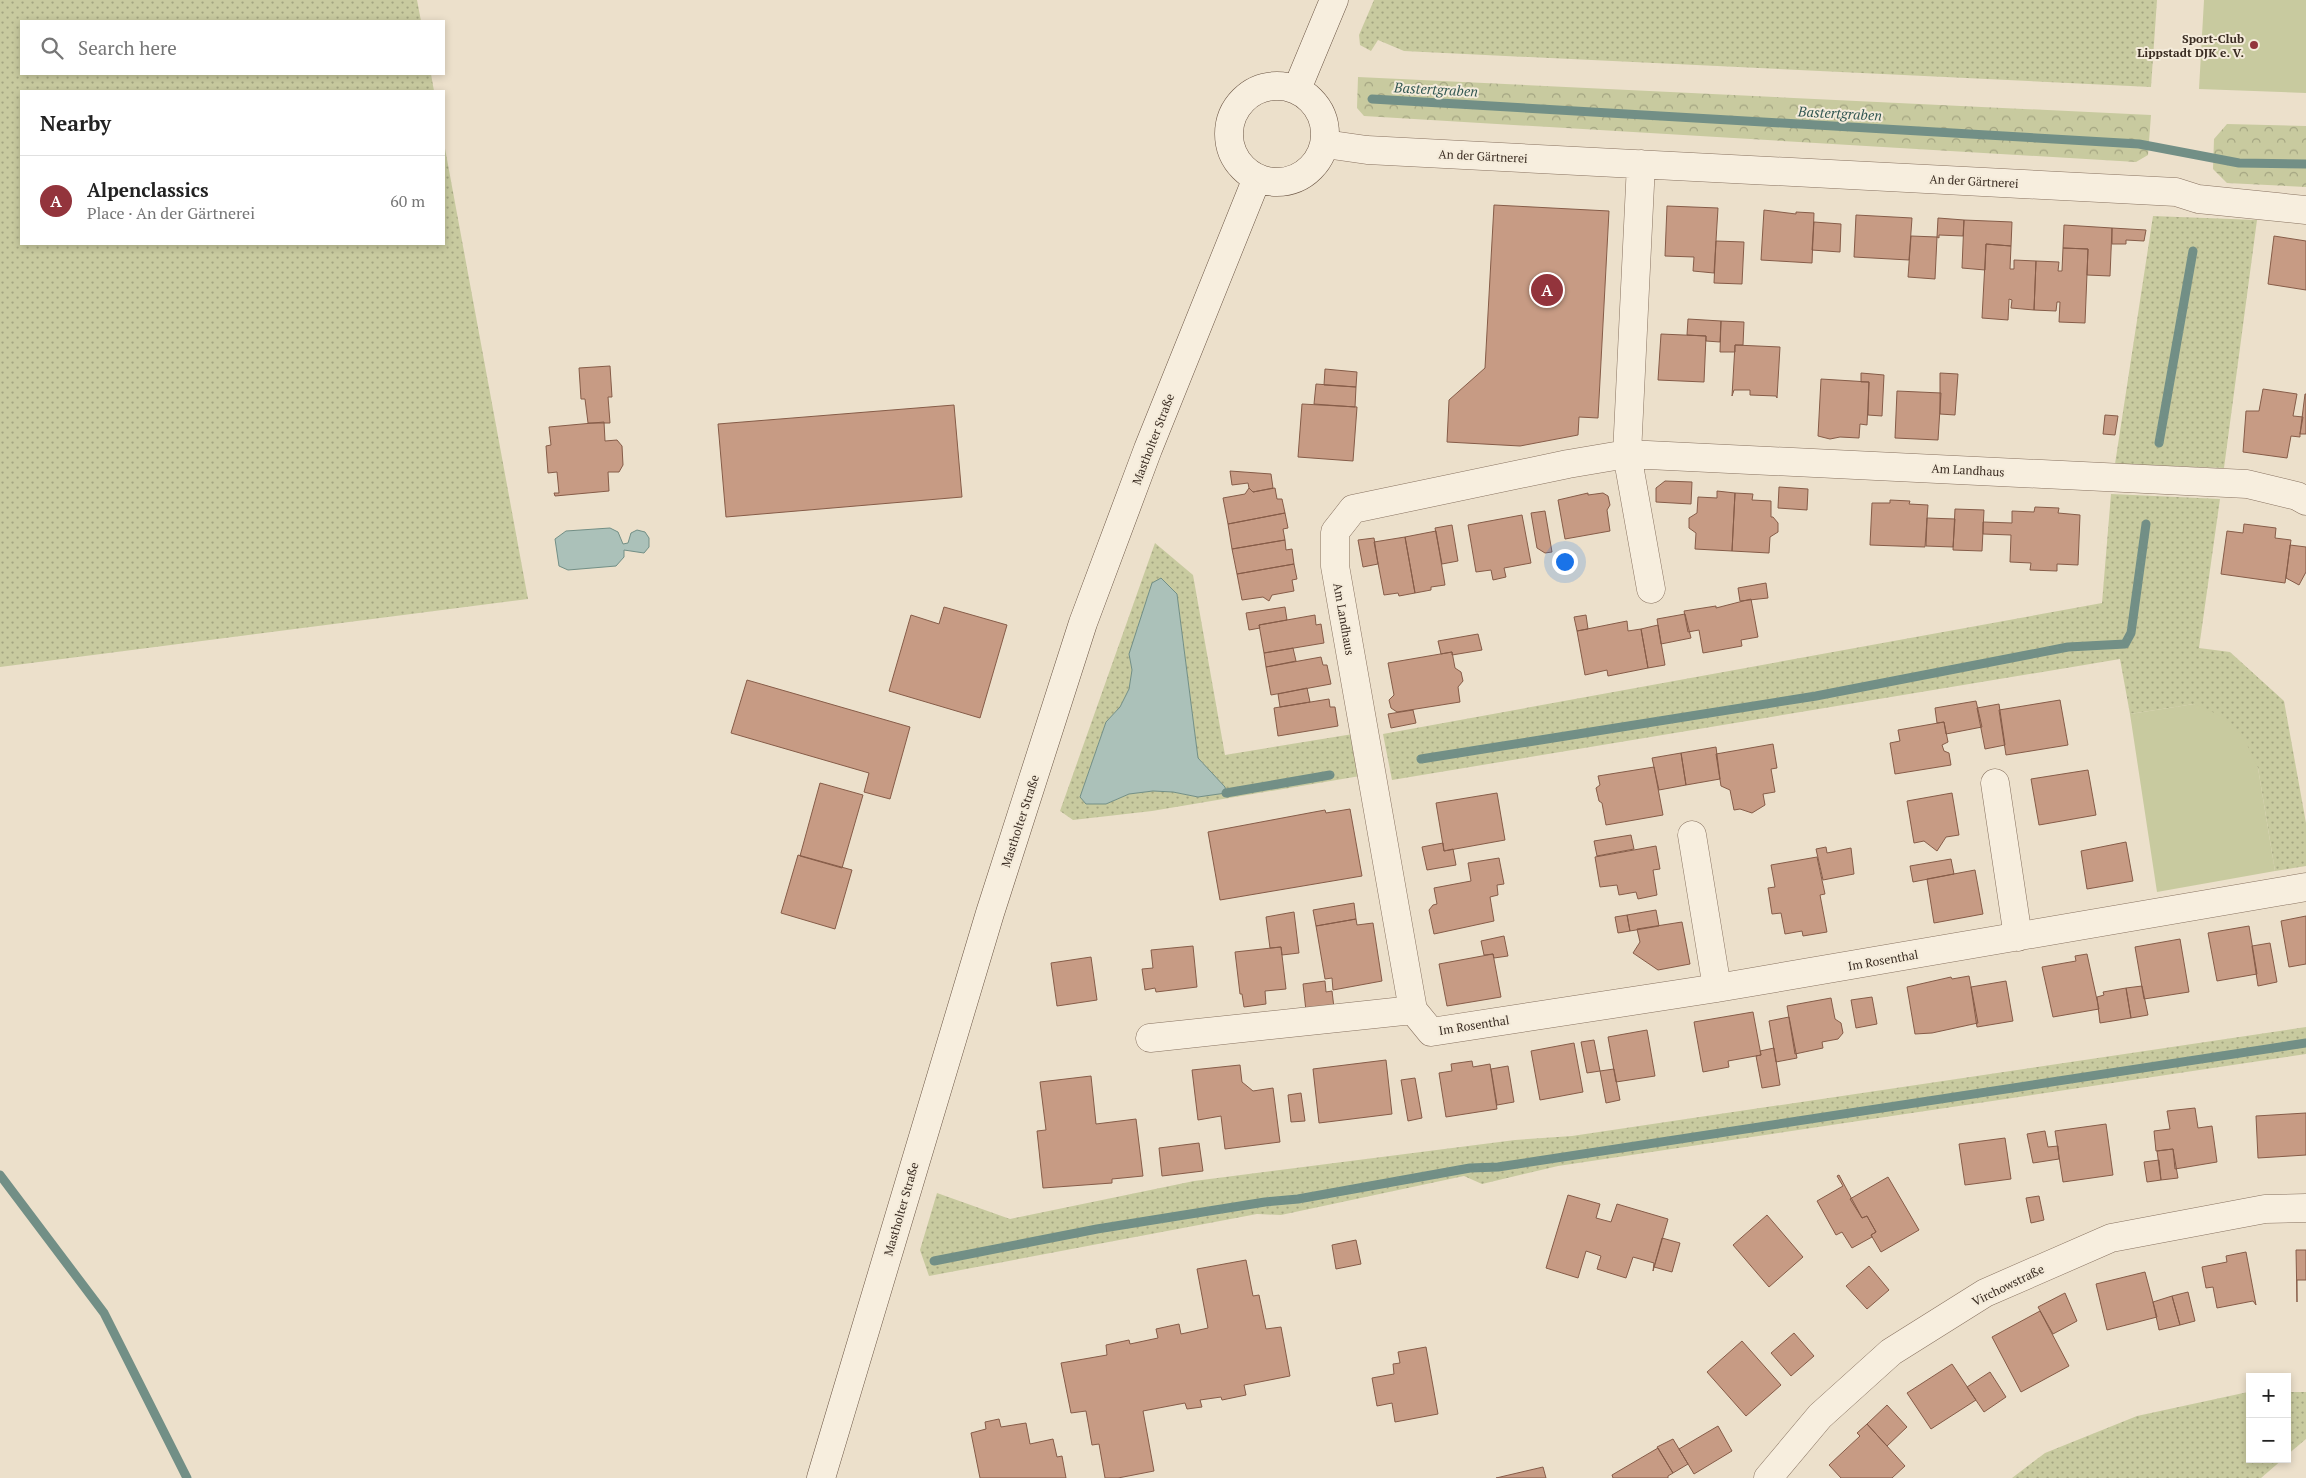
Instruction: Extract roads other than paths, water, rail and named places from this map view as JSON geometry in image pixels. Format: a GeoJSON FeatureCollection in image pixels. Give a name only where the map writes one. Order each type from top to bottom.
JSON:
{"type":"FeatureCollection","features":[{"type":"Feature","properties":{"kind":"street"},"geometry":{"type":"LineString","coordinates":[[1297,89],[1334,0]]}},
{"type":"Feature","properties":{"kind":"street"},"geometry":{"type":"LineString","coordinates":[[1282,85],[1297,89],[1311,99],[1320,112],[1326,128],[1325,144],[1320,158],[1311,169],[1299,178],[1285,182],[1270,182],[1257,178],[1244,170],[1234,158],[1229,144],[1228,128],[1232,114],[1241,101],[1252,91],[1267,86],[1282,85]]}},
{"type":"Feature","properties":{"kind":"street","name":"An der Gärtnerei"},"geometry":{"type":"LineString","coordinates":[[1325,144],[1367,150],[2176,192],[2198,200],[2306,210]]}},
{"type":"Feature","properties":{"kind":"street"},"geometry":{"type":"LineString","coordinates":[[1641,164],[1627,454],[1651,589]]}},
{"type":"Feature","properties":{"kind":"street","name":"Mastholter Straße"},"geometry":{"type":"LineString","coordinates":[[821,1478],[990,913],[1083,624],[1148,448],[1257,178]]}},
{"type":"Feature","properties":{"kind":"street","name":"Am Landhaus"},"geometry":{"type":"LineString","coordinates":[[1413,1010],[1335,566],[1335,532],[1353,509],[1529,472],[1627,454],[2247,484],[2298,496],[2306,501]]}},
{"type":"Feature","properties":{"kind":"street"},"geometry":{"type":"LineString","coordinates":[[1995,783],[2018,937]]}},
{"type":"Feature","properties":{"kind":"street"},"geometry":{"type":"LineString","coordinates":[[1692,835],[1717,988]]}},
{"type":"Feature","properties":{"kind":"street","name":"Im Rosenthal"},"geometry":{"type":"LineString","coordinates":[[1413,1010],[1431,1032],[1717,988],[2306,888]]}},
{"type":"Feature","properties":{"kind":"street"},"geometry":{"type":"LineString","coordinates":[[1150,1038],[1413,1010]]}},
{"type":"Feature","properties":{"kind":"street","name":"Virchowstraße"},"geometry":{"type":"LineString","coordinates":[[1768,1478],[1820,1416],[1891,1352],[1985,1293],[2111,1238],[2265,1208],[2306,1208]]}},
{"type":"Feature","properties":{"kind":"water"},"geometry":{"type":"Polygon","coordinates":[[[610,528],[618,532],[623,544],[628,543],[631,533],[637,530],[645,532],[649,538],[649,547],[644,553],[624,550],[624,557],[616,566],[568,570],[559,566],[555,539],[566,531],[610,528]]]}},
{"type":"Feature","properties":{"kind":"water"},"geometry":{"type":"Polygon","coordinates":[[[1161,578],[1177,594],[1198,758],[1225,787],[1226,793],[1198,797],[1173,792],[1153,791],[1129,794],[1106,804],[1086,804],[1080,797],[1106,722],[1120,707],[1129,689],[1132,670],[1129,654],[1152,583],[1161,578]]]}},
{"type":"Feature","properties":{"kind":"waterway","name":"Bastertgraben"},"geometry":{"type":"LineString","coordinates":[[1372,99],[2139,144],[2239,163],[2306,164]]}},
{"type":"Feature","properties":{"kind":"waterway"},"geometry":{"type":"LineString","coordinates":[[2159,443],[2193,251]]}},
{"type":"Feature","properties":{"kind":"waterway"},"geometry":{"type":"LineString","coordinates":[[1421,759],[1816,696],[2068,647],[2125,644],[2131,633],[2146,524]]}},
{"type":"Feature","properties":{"kind":"waterway"},"geometry":{"type":"LineString","coordinates":[[1226,793],[1330,775]]}},
{"type":"Feature","properties":{"kind":"waterway"},"geometry":{"type":"LineString","coordinates":[[934,1261],[1097,1229],[1265,1202],[1298,1199],[1470,1168],[1498,1167],[2306,1043]]}},
{"type":"Feature","properties":{"kind":"waterway"},"geometry":{"type":"LineString","coordinates":[[0,1175],[104,1313],[187,1478]]}},
{"type":"Feature","properties":{"kind":"place","name":"Sport-Club Lippstadt DJK e. V."},"geometry":{"type":"Point","coordinates":[2254,45]}},
{"type":"Feature","properties":{"kind":"place","name":"Alpenclassics"},"geometry":{"type":"Point","coordinates":[1547,290]}}]}
